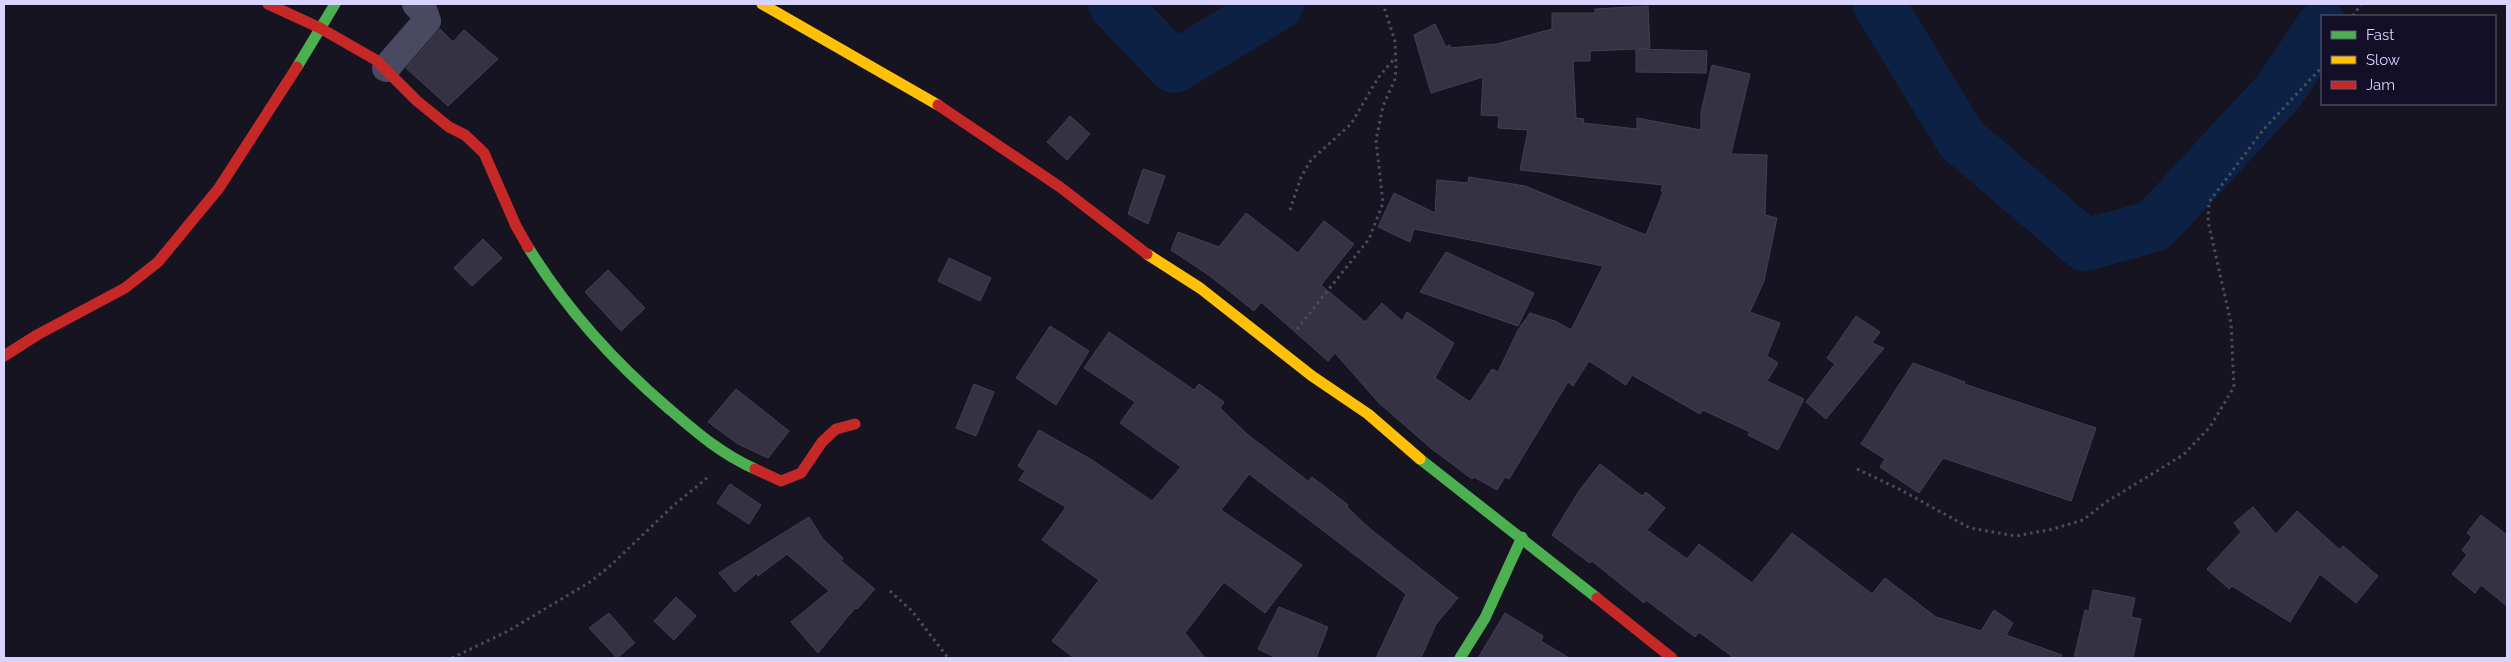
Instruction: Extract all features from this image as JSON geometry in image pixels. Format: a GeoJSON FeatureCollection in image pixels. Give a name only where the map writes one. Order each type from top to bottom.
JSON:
{"type":"FeatureCollection","features":[{"type":"Feature","properties":{"kind":"street"},"geometry":{"type":"LineString","coordinates":[[268,4],[320,28],[360,50],[386,68],[417,101],[449,127],[465,135],[484,153],[516,226],[547,278],[569,308],[626,372],[712,446],[730,458],[782,481],[801,473],[822,442],[836,429],[855,424]]}},
{"type":"Feature","properties":{"kind":"street"},"geometry":{"type":"LineString","coordinates":[[4,356],[27,339],[62,323],[140,278],[174,248],[241,157],[335,4]]}},
{"type":"Feature","properties":{"kind":"street"},"geometry":{"type":"LineString","coordinates":[[386,68],[427,22],[424,12],[416,4]]}},
{"type":"Feature","properties":{"kind":"street"},"geometry":{"type":"LineString","coordinates":[[762,4],[877,68],[966,122],[1060,187],[1140,249],[1200,288],[1280,351],[1368,414],[1422,460],[1522,537],[1672,658]]}},
{"type":"Feature","properties":{"kind":"street"},"geometry":{"type":"LineString","coordinates":[[1460,658],[1485,618],[1522,537]]}},
{"type":"Feature","properties":{"kind":"path"},"geometry":{"type":"LineString","coordinates":[[1280,351],[1369,239],[1383,203],[1376,140],[1384,106],[1396,79],[1395,41],[1383,4]]}},
{"type":"Feature","properties":{"kind":"path"},"geometry":{"type":"LineString","coordinates":[[2354,15],[2361,4]]}},
{"type":"Feature","properties":{"kind":"path"},"geometry":{"type":"LineString","coordinates":[[1290,210],[1301,177],[1311,160],[1351,124],[1378,78],[1394,60]]}},
{"type":"Feature","properties":{"kind":"path"},"geometry":{"type":"LineString","coordinates":[[1857,469],[1899,489],[1970,528],[2016,536],[2053,530],[2083,520],[2106,502],[2183,455],[2210,427],[2234,387],[2231,323],[2208,221],[2209,202],[2263,130],[2321,68]]}},
{"type":"Feature","properties":{"kind":"path"},"geometry":{"type":"LineString","coordinates":[[452,658],[508,631],[590,582],[609,567],[674,505],[730,458]]}},
{"type":"Feature","properties":{"kind":"path"},"geometry":{"type":"LineString","coordinates":[[890,591],[912,611],[948,658]]}},
{"type":"Feature","properties":{"kind":"building"},"geometry":{"type":"Polygon","coordinates":[[[1648,6],[1650,48],[1638,49],[1707,51],[1706,73],[1636,72],[1636,49],[1590,51],[1590,61],[1573,61],[1576,118],[1584,119],[1583,123],[1637,129],[1637,118],[1701,130],[1701,112],[1712,65],[1750,74],[1731,154],[1767,155],[1765,215],[1777,218],[1764,281],[1750,312],[1780,323],[1767,356],[1778,363],[1767,381],[1804,399],[1778,450],[1748,435],[1750,432],[1703,410],[1700,414],[1632,375],[1626,385],[1589,361],[1573,386],[1568,382],[1509,479],[1505,477],[1497,490],[1474,477],[1472,479],[1432,449],[1379,403],[1335,353],[1328,361],[1261,302],[1254,311],[1210,276],[1171,250],[1178,232],[1219,247],[1246,213],[1298,253],[1324,221],[1354,244],[1321,285],[1365,322],[1382,303],[1402,321],[1407,312],[1454,343],[1435,378],[1470,402],[1492,369],[1498,372],[1518,330],[1530,313],[1555,321],[1571,330],[1603,266],[1414,229],[1410,242],[1378,227],[1394,193],[1435,213],[1437,180],[1468,183],[1469,177],[1525,186],[1646,235],[1663,192],[1661,191],[1663,185],[1520,170],[1528,130],[1498,128],[1499,116],[1481,115],[1483,77],[1431,93],[1414,35],[1435,24],[1446,47],[1450,45],[1450,48],[1497,44],[1552,29],[1552,13],[1595,13],[1595,9],[1648,6]]]}},
{"type":"Feature","properties":{"kind":"building"},"geometry":{"type":"Polygon","coordinates":[[[440,29],[453,42],[464,30],[498,59],[448,106],[406,68],[440,29]]]}},
{"type":"Feature","properties":{"kind":"building"},"geometry":{"type":"Polygon","coordinates":[[[1070,116],[1090,134],[1067,160],[1047,142],[1070,116]]]}},
{"type":"Feature","properties":{"kind":"building"},"geometry":{"type":"Polygon","coordinates":[[[1143,169],[1165,176],[1148,224],[1128,214],[1143,169]]]}},
{"type":"Feature","properties":{"kind":"building"},"geometry":{"type":"Polygon","coordinates":[[[483,239],[502,258],[472,286],[454,268],[483,239]]]}},
{"type":"Feature","properties":{"kind":"building"},"geometry":{"type":"Polygon","coordinates":[[[1446,252],[1534,293],[1518,326],[1420,292],[1446,252]]]}},
{"type":"Feature","properties":{"kind":"building"},"geometry":{"type":"Polygon","coordinates":[[[949,258],[991,278],[980,301],[938,281],[949,258]]]}},
{"type":"Feature","properties":{"kind":"building"},"geometry":{"type":"Polygon","coordinates":[[[608,270],[645,308],[621,331],[585,292],[608,270]]]}},
{"type":"Feature","properties":{"kind":"building"},"geometry":{"type":"Polygon","coordinates":[[[1856,316],[1880,332],[1872,343],[1884,348],[1826,419],[1806,402],[1835,364],[1827,358],[1856,316]]]}},
{"type":"Feature","properties":{"kind":"building"},"geometry":{"type":"Polygon","coordinates":[[[1050,326],[1089,351],[1056,405],[1016,378],[1050,326]]]}},
{"type":"Feature","properties":{"kind":"building"},"geometry":{"type":"Polygon","coordinates":[[[1109,332],[1194,390],[1199,384],[1224,402],[1220,408],[1247,434],[1308,481],[1312,477],[1348,505],[1347,507],[1369,528],[1458,598],[1436,624],[1421,658],[1376,658],[1406,594],[1249,474],[1221,510],[1302,565],[1265,613],[1224,582],[1185,633],[1205,658],[1074,658],[1052,641],[1099,580],[1042,540],[1066,507],[1019,480],[1025,471],[1018,466],[1039,430],[1092,460],[1152,501],[1181,467],[1120,423],[1135,402],[1084,368],[1109,332]]]}},
{"type":"Feature","properties":{"kind":"building"},"geometry":{"type":"Polygon","coordinates":[[[1913,363],[1965,382],[1964,384],[2096,428],[2071,501],[1943,458],[1919,493],[1880,467],[1885,459],[1861,444],[1913,363]]]}},
{"type":"Feature","properties":{"kind":"building"},"geometry":{"type":"Polygon","coordinates":[[[974,384],[994,392],[976,436],[956,428],[974,384]]]}},
{"type":"Feature","properties":{"kind":"building"},"geometry":{"type":"Polygon","coordinates":[[[736,389],[789,431],[768,458],[738,444],[708,422],[736,389]]]}},
{"type":"Feature","properties":{"kind":"building"},"geometry":{"type":"Polygon","coordinates":[[[1600,464],[1642,496],[1646,492],[1665,508],[1647,530],[1687,559],[1699,544],[1752,583],[1792,533],[1872,594],[1885,578],[1936,617],[1981,631],[1994,610],[2013,623],[2006,635],[2062,655],[2061,658],[1734,658],[1699,632],[1695,637],[1646,600],[1644,603],[1592,561],[1590,563],[1552,535],[1579,491],[1600,464]]]}},
{"type":"Feature","properties":{"kind":"building"},"geometry":{"type":"Polygon","coordinates":[[[730,484],[761,505],[749,524],[717,503],[730,484]]]}},
{"type":"Feature","properties":{"kind":"building"},"geometry":{"type":"Polygon","coordinates":[[[2253,507],[2276,534],[2297,511],[2340,550],[2343,546],[2378,576],[2356,603],[2320,574],[2290,622],[2232,586],[2229,589],[2207,569],[2241,532],[2234,523],[2253,507]]]}},
{"type":"Feature","properties":{"kind":"building"},"geometry":{"type":"Polygon","coordinates":[[[2481,515],[2507,535],[2507,606],[2481,585],[2475,593],[2452,574],[2467,555],[2462,550],[2472,537],[2467,533],[2481,515]]]}},
{"type":"Feature","properties":{"kind":"building"},"geometry":{"type":"Polygon","coordinates":[[[809,517],[823,539],[843,558],[841,561],[875,589],[857,609],[855,608],[818,653],[791,622],[829,591],[787,554],[758,576],[757,573],[735,592],[719,573],[809,517]]]}},
{"type":"Feature","properties":{"kind":"building"},"geometry":{"type":"Polygon","coordinates":[[[2093,590],[2135,598],[2131,617],[2141,619],[2133,658],[2074,658],[2085,610],[2089,611],[2093,590]]]}},
{"type":"Feature","properties":{"kind":"building"},"geometry":{"type":"Polygon","coordinates":[[[676,597],[696,616],[674,640],[654,621],[676,597]]]}},
{"type":"Feature","properties":{"kind":"building"},"geometry":{"type":"Polygon","coordinates":[[[1279,607],[1328,627],[1316,658],[1277,658],[1258,649],[1279,607]]]}},
{"type":"Feature","properties":{"kind":"building"},"geometry":{"type":"Polygon","coordinates":[[[609,613],[635,643],[617,658],[589,628],[609,613]]]}},
{"type":"Feature","properties":{"kind":"building"},"geometry":{"type":"Polygon","coordinates":[[[1505,613],[1543,636],[1541,641],[1569,658],[1478,658],[1505,613]]]}},
{"type":"Feature","properties":{"kind":"waterway"},"geometry":{"type":"LineString","coordinates":[[1114,4],[1174,67],[1278,4]]}},
{"type":"Feature","properties":{"kind":"waterway"},"geometry":{"type":"LineString","coordinates":[[1879,4],[1961,139],[2085,245],[2154,226],[2279,91],[2321,28]]}},
{"type":"Feature","properties":{"kind":"traffic: fast"},"geometry":{"type":"LineString","coordinates":[[297,67],[335,4]]}},
{"type":"Feature","properties":{"kind":"traffic: fast"},"geometry":{"type":"LineString","coordinates":[[528,247],[574,313],[628,372],[709,442],[731,457],[755,469]]}},
{"type":"Feature","properties":{"kind":"traffic: fast"},"geometry":{"type":"LineString","coordinates":[[1420,459],[1597,598]]}},
{"type":"Feature","properties":{"kind":"traffic: fast"},"geometry":{"type":"LineString","coordinates":[[1460,658],[1485,618],[1522,537]]}},
{"type":"Feature","properties":{"kind":"traffic: slow"},"geometry":{"type":"LineString","coordinates":[[762,4],[938,105]]}},
{"type":"Feature","properties":{"kind":"traffic: slow"},"geometry":{"type":"LineString","coordinates":[[1147,254],[1200,288],[1312,376],[1368,414],[1420,459]]}},
{"type":"Feature","properties":{"kind":"traffic: jam"},"geometry":{"type":"LineString","coordinates":[[268,4],[320,28],[376,60],[417,101],[449,127],[465,135],[484,153],[516,226],[528,247]]}},
{"type":"Feature","properties":{"kind":"traffic: jam"},"geometry":{"type":"LineString","coordinates":[[4,356],[37,335],[125,288],[158,262],[219,188],[297,67]]}},
{"type":"Feature","properties":{"kind":"traffic: jam"},"geometry":{"type":"LineString","coordinates":[[938,105],[1060,187],[1147,254]]}},
{"type":"Feature","properties":{"kind":"traffic: jam"},"geometry":{"type":"LineString","coordinates":[[755,469],[781,481],[801,473],[822,442],[836,429],[855,424]]}},
{"type":"Feature","properties":{"kind":"traffic: jam"},"geometry":{"type":"LineString","coordinates":[[1597,598],[1672,658]]}}]}
